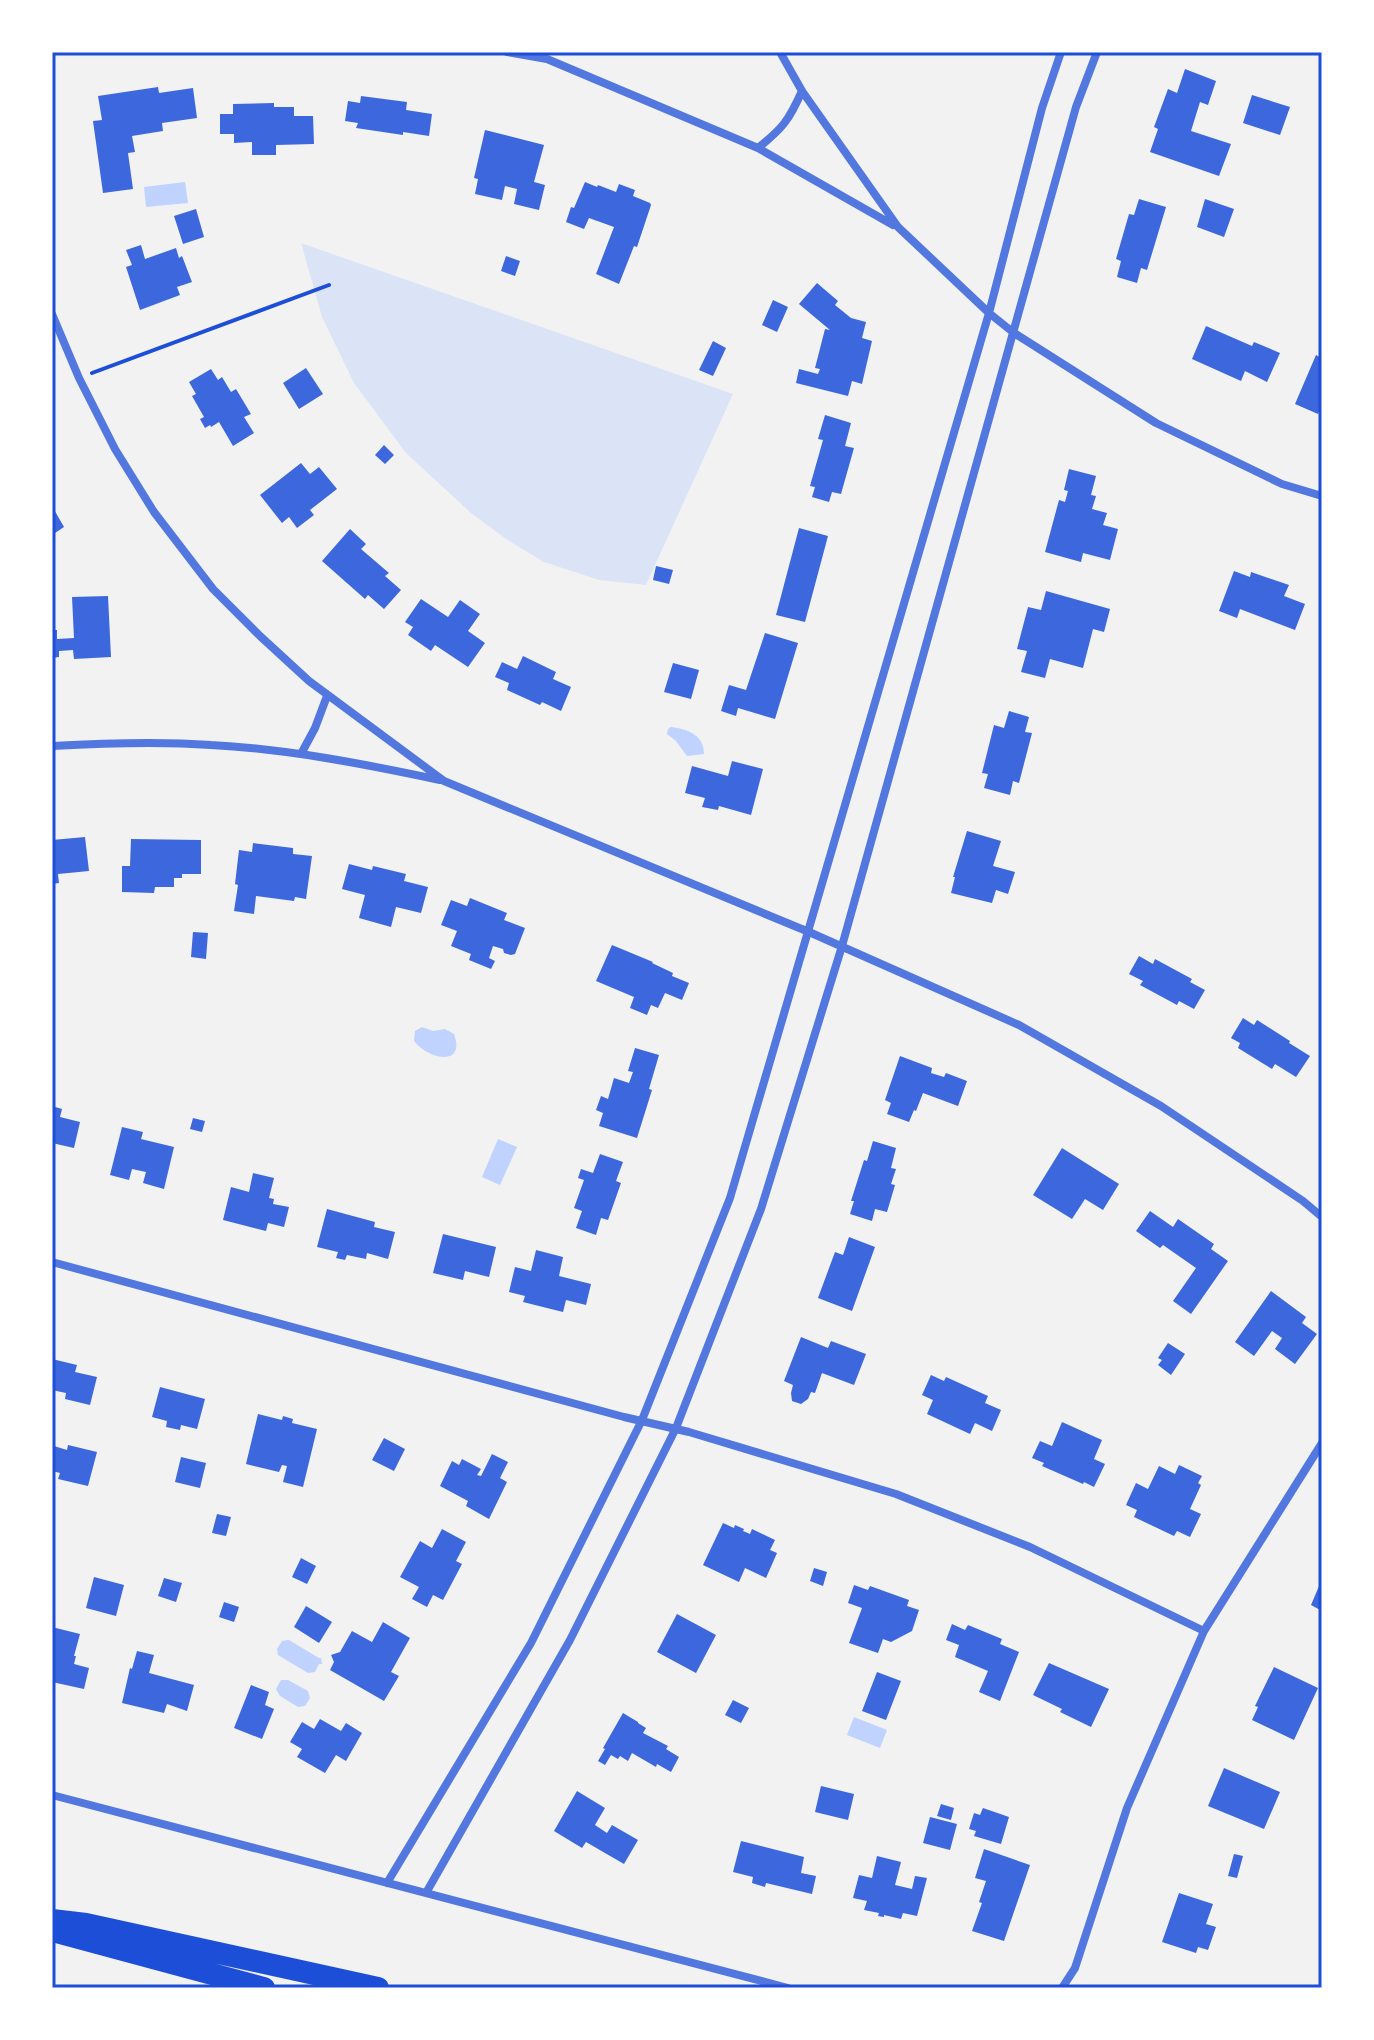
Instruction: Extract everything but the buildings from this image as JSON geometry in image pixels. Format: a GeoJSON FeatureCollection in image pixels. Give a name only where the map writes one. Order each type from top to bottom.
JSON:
{"type":"FeatureCollection","features":[{"type":"Feature","properties":{"kind":"highway"},"geometry":{"type":"LineString","coordinates":[[52,1920],[86,1924],[378,1988]]}},
{"type":"Feature","properties":{"kind":"highway"},"geometry":{"type":"LineString","coordinates":[[52,1931],[264,1988]]}},
{"type":"Feature","properties":{"kind":"street"},"geometry":{"type":"LineString","coordinates":[[507,52],[547,59],[758,148],[898,227]]}},
{"type":"Feature","properties":{"kind":"street"},"geometry":{"type":"LineString","coordinates":[[780,52],[802,91],[898,227],[989,313],[1014,333],[1156,423],[1282,484],[1322,496]]}},
{"type":"Feature","properties":{"kind":"street"},"geometry":{"type":"LineString","coordinates":[[387,1883],[531,1643],[642,1420],[730,1198],[989,313],[1042,108],[1061,52]]}},
{"type":"Feature","properties":{"kind":"street"},"geometry":{"type":"LineString","coordinates":[[426,1893],[570,1640],[676,1428],[761,1209],[842,946],[1076,107],[1097,52]]}},
{"type":"Feature","properties":{"kind":"street"},"geometry":{"type":"LineString","coordinates":[[758,148],[775,135],[790,117],[802,91]]}},
{"type":"Feature","properties":{"kind":"street"},"geometry":{"type":"LineString","coordinates":[[52,314],[79,378],[115,449],[154,512],[213,589],[327,696],[444,781]]}},
{"type":"Feature","properties":{"kind":"street"},"geometry":{"type":"LineString","coordinates":[[301,754],[327,696]]}},
{"type":"Feature","properties":{"kind":"street"},"geometry":{"type":"LineString","coordinates":[[52,746],[146,743],[211,745],[301,754],[444,781],[842,946],[1019,1025],[1161,1106],[1322,1217]]}},
{"type":"Feature","properties":{"kind":"street"},"geometry":{"type":"LineString","coordinates":[[52,1262],[676,1428],[896,1494],[1030,1547],[1204,1631]]}},
{"type":"Feature","properties":{"kind":"street"},"geometry":{"type":"LineString","coordinates":[[1062,1988],[1075,1968],[1127,1808],[1204,1631],[1322,1443]]}},
{"type":"Feature","properties":{"kind":"street"},"geometry":{"type":"LineString","coordinates":[[52,1795],[788,1988]]}},
{"type":"Feature","properties":{"kind":"path"},"geometry":{"type":"LineString","coordinates":[[79,378],[329,285]]}},
{"type":"Feature","properties":{"kind":"shaded area"},"geometry":{"type":"Polygon","coordinates":[[[301,243],[733,394],[646,585],[599,580],[544,562],[471,513],[406,453],[354,383],[322,317],[301,243]]]}},
{"type":"Feature","properties":{"kind":"water"},"geometry":{"type":"Polygon","coordinates":[[[185,182],[188,203],[146,207],[144,187],[185,182]]]}},
{"type":"Feature","properties":{"kind":"water"},"geometry":{"type":"Polygon","coordinates":[[[671,727],[694,734],[701,742],[704,754],[687,756],[667,734],[671,727]]]}},
{"type":"Feature","properties":{"kind":"water"},"geometry":{"type":"Polygon","coordinates":[[[422,1027],[433,1031],[445,1029],[454,1034],[455,1052],[444,1057],[421,1048],[414,1041],[415,1031],[422,1027]]]}},
{"type":"Feature","properties":{"kind":"water"},"geometry":{"type":"Polygon","coordinates":[[[498,1139],[517,1147],[500,1185],[482,1177],[498,1139]]]}},
{"type":"Feature","properties":{"kind":"water"},"geometry":{"type":"Polygon","coordinates":[[[289,1640],[321,1658],[322,1664],[315,1672],[308,1673],[278,1655],[277,1649],[282,1641],[289,1640]]]}},
{"type":"Feature","properties":{"kind":"water"},"geometry":{"type":"Polygon","coordinates":[[[281,1680],[288,1680],[308,1691],[310,1698],[305,1706],[298,1707],[280,1696],[276,1689],[281,1680]]]}},
{"type":"Feature","properties":{"kind":"water"},"geometry":{"type":"Polygon","coordinates":[[[854,1717],[887,1730],[880,1748],[847,1735],[854,1717]]]}}]}
